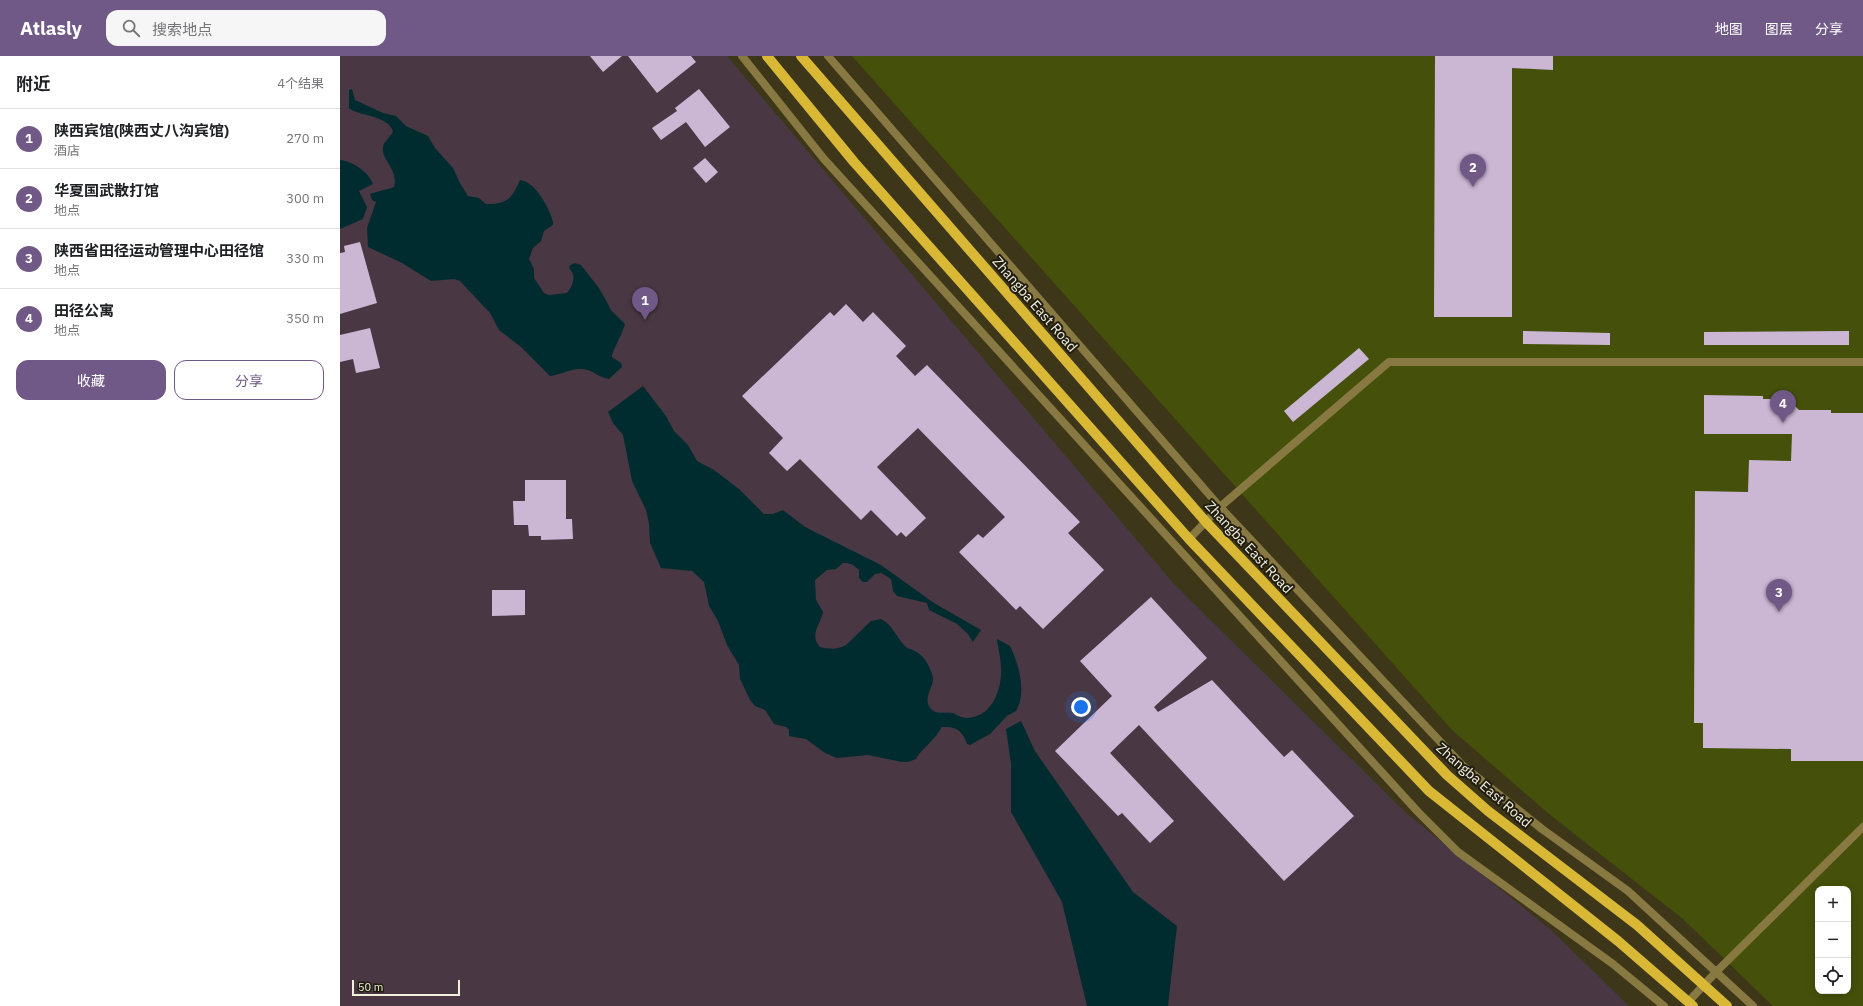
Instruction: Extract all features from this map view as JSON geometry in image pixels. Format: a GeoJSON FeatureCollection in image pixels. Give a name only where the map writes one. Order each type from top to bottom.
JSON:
{"type":"FeatureCollection","features":[{"type":"Feature","properties":{"kind":"main road"},"geometry":{"type":"LineString","coordinates":[[768,56],[854,162],[1189,539],[1429,791],[1618,941],[1690,1004]]}},
{"type":"Feature","properties":{"kind":"main road","name":"Zhangba East Road"},"geometry":{"type":"LineString","coordinates":[[800,56],[1206,522],[1447,775],[1488,810],[1638,926],[1727,1006]]}},
{"type":"Feature","properties":{"kind":"street"},"geometry":{"type":"LineString","coordinates":[[742,56],[824,159],[1418,812],[1458,852],[1613,964],[1664,1006]]}},
{"type":"Feature","properties":{"kind":"street","name":"Zhangba East Road"},"geometry":{"type":"LineString","coordinates":[[828,56],[1220,507],[1463,766],[1542,829],[1628,891],[1717,971],[1753,1006]]}},
{"type":"Feature","properties":{"kind":"street"},"geometry":{"type":"LineString","coordinates":[[1189,539],[1220,507],[1389,362],[1863,362]]}},
{"type":"Feature","properties":{"kind":"street"},"geometry":{"type":"LineString","coordinates":[[1690,1004],[1717,971],[1863,827]]}},
{"type":"Feature","properties":{"kind":"shaded area"},"geometry":{"type":"Polygon","coordinates":[[[340,56],[727,56],[1174,584],[1406,813],[1551,930],[1629,1006],[340,1006],[340,56]]]}},
{"type":"Feature","properties":{"kind":"green space"},"geometry":{"type":"Polygon","coordinates":[[[852,56],[1863,56],[1863,1006],[1773,1006],[1683,919],[1549,814],[1452,730],[852,56]]]}},
{"type":"Feature","properties":{"kind":"water"},"geometry":{"type":"Polygon","coordinates":[[[352,89],[355,100],[383,113],[396,116],[406,126],[428,136],[435,148],[453,168],[468,196],[479,198],[486,204],[499,203],[512,196],[520,180],[526,182],[537,191],[549,210],[553,225],[544,231],[541,241],[533,248],[529,259],[534,269],[534,278],[544,293],[549,295],[567,293],[573,280],[573,274],[569,268],[570,265],[575,263],[581,265],[599,288],[610,309],[625,324],[612,357],[621,363],[622,367],[609,379],[586,369],[574,370],[550,376],[521,347],[499,330],[490,313],[460,281],[454,279],[431,281],[402,263],[368,247],[367,228],[376,202],[372,200],[370,194],[394,187],[394,175],[383,151],[386,141],[393,131],[385,122],[353,111],[349,108],[349,90],[352,89]]]}},
{"type":"Feature","properties":{"kind":"water"},"geometry":{"type":"Polygon","coordinates":[[[340,160],[350,162],[360,168],[368,175],[373,184],[359,191],[367,207],[363,219],[340,229],[340,160]]]}},
{"type":"Feature","properties":{"kind":"water"},"geometry":{"type":"Polygon","coordinates":[[[643,386],[666,416],[674,431],[688,445],[697,461],[714,470],[739,489],[764,514],[773,514],[783,510],[805,527],[881,565],[934,603],[981,630],[973,642],[968,634],[957,624],[929,610],[927,603],[897,596],[893,591],[891,579],[881,573],[875,574],[867,582],[863,582],[859,578],[859,570],[853,565],[843,563],[836,569],[827,570],[815,580],[816,600],[823,612],[815,634],[815,638],[820,647],[833,649],[843,647],[871,621],[881,619],[889,624],[906,647],[914,650],[922,656],[931,670],[933,682],[928,702],[932,710],[937,712],[953,713],[967,718],[983,713],[994,701],[1000,685],[1001,677],[1001,661],[997,639],[1010,646],[1019,670],[1021,696],[1016,711],[1007,716],[990,734],[970,745],[967,744],[958,730],[951,727],[942,727],[916,759],[908,762],[868,755],[837,758],[825,753],[806,739],[789,736],[789,730],[786,727],[774,724],[765,710],[755,706],[750,700],[740,679],[739,665],[727,645],[718,621],[709,606],[704,582],[692,571],[661,568],[650,543],[649,524],[646,510],[632,481],[623,435],[613,423],[608,412],[643,386]]]}},
{"type":"Feature","properties":{"kind":"water"},"geometry":{"type":"Polygon","coordinates":[[[1021,721],[1035,751],[1133,892],[1177,926],[1168,1006],[1087,1006],[1062,902],[1011,812],[1011,764],[1006,729],[1021,721]]]}},
{"type":"Feature","properties":{"kind":"building"},"geometry":{"type":"Polygon","coordinates":[[[590,56],[622,56],[603,72],[590,56]]]}},
{"type":"Feature","properties":{"kind":"building"},"geometry":{"type":"Polygon","coordinates":[[[628,56],[691,56],[696,62],[657,93],[628,56]]]}},
{"type":"Feature","properties":{"kind":"building"},"geometry":{"type":"Polygon","coordinates":[[[1435,56],[1553,56],[1553,70],[1512,68],[1512,317],[1434,317],[1435,56]]]}},
{"type":"Feature","properties":{"kind":"building"},"geometry":{"type":"Polygon","coordinates":[[[699,89],[730,127],[705,147],[686,122],[661,140],[652,128],[677,111],[675,108],[699,89]]]}},
{"type":"Feature","properties":{"kind":"building"},"geometry":{"type":"Polygon","coordinates":[[[705,158],[718,172],[706,183],[693,168],[705,158]]]}},
{"type":"Feature","properties":{"kind":"building"},"geometry":{"type":"Polygon","coordinates":[[[360,242],[377,303],[340,314],[340,253],[345,252],[344,246],[360,242]]]}},
{"type":"Feature","properties":{"kind":"building"},"geometry":{"type":"Polygon","coordinates":[[[846,304],[863,322],[873,312],[906,346],[896,356],[915,376],[927,365],[1080,522],[1068,533],[1104,570],[1043,629],[1020,606],[1016,610],[959,552],[978,534],[983,538],[1005,517],[918,428],[877,467],[926,518],[906,537],[901,532],[897,536],[871,510],[861,520],[800,459],[787,471],[769,453],[783,438],[742,396],[830,312],[834,316],[846,304]]]}},
{"type":"Feature","properties":{"kind":"building"},"geometry":{"type":"Polygon","coordinates":[[[370,328],[380,368],[356,373],[353,359],[340,362],[340,335],[370,328]]]}},
{"type":"Feature","properties":{"kind":"building"},"geometry":{"type":"Polygon","coordinates":[[[1523,331],[1610,333],[1610,345],[1523,344],[1523,331]]]}},
{"type":"Feature","properties":{"kind":"building"},"geometry":{"type":"Polygon","coordinates":[[[1849,331],[1849,345],[1704,345],[1704,332],[1849,331]]]}},
{"type":"Feature","properties":{"kind":"building"},"geometry":{"type":"Polygon","coordinates":[[[1359,348],[1369,359],[1293,422],[1284,411],[1359,348]]]}},
{"type":"Feature","properties":{"kind":"building"},"geometry":{"type":"Polygon","coordinates":[[[1704,395],[1763,396],[1763,399],[1781,399],[1781,404],[1793,404],[1799,410],[1831,410],[1831,413],[1863,413],[1863,761],[1791,761],[1791,749],[1703,748],[1703,723],[1694,723],[1695,491],[1748,492],[1749,460],[1791,461],[1792,434],[1704,434],[1704,395]]]}},
{"type":"Feature","properties":{"kind":"building"},"geometry":{"type":"Polygon","coordinates":[[[525,480],[566,480],[566,519],[572,519],[573,539],[541,540],[541,536],[529,536],[528,525],[514,525],[513,501],[525,501],[525,480]]]}},
{"type":"Feature","properties":{"kind":"building"},"geometry":{"type":"Polygon","coordinates":[[[492,590],[525,590],[525,615],[492,616],[492,590]]]}},
{"type":"Feature","properties":{"kind":"building"},"geometry":{"type":"Polygon","coordinates":[[[1151,597],[1207,658],[1154,707],[1158,712],[1212,680],[1284,757],[1292,750],[1354,816],[1284,881],[1139,725],[1110,753],[1174,821],[1150,843],[1122,813],[1118,816],[1055,751],[1112,696],[1080,661],[1151,597]]]}},
{"type":"Feature","properties":{"kind":"place","name":"华夏国武散打馆"},"geometry":{"type":"Point","coordinates":[1473,187]}},
{"type":"Feature","properties":{"kind":"place","name":"陕西宾馆(陕西丈八沟宾馆)"},"geometry":{"type":"Point","coordinates":[645,320]}},
{"type":"Feature","properties":{"kind":"place","name":"田径公寓"},"geometry":{"type":"Point","coordinates":[1783,423]}},
{"type":"Feature","properties":{"kind":"place","name":"陕西省田径运动管理中心田径馆"},"geometry":{"type":"Point","coordinates":[1779,612]}}]}
